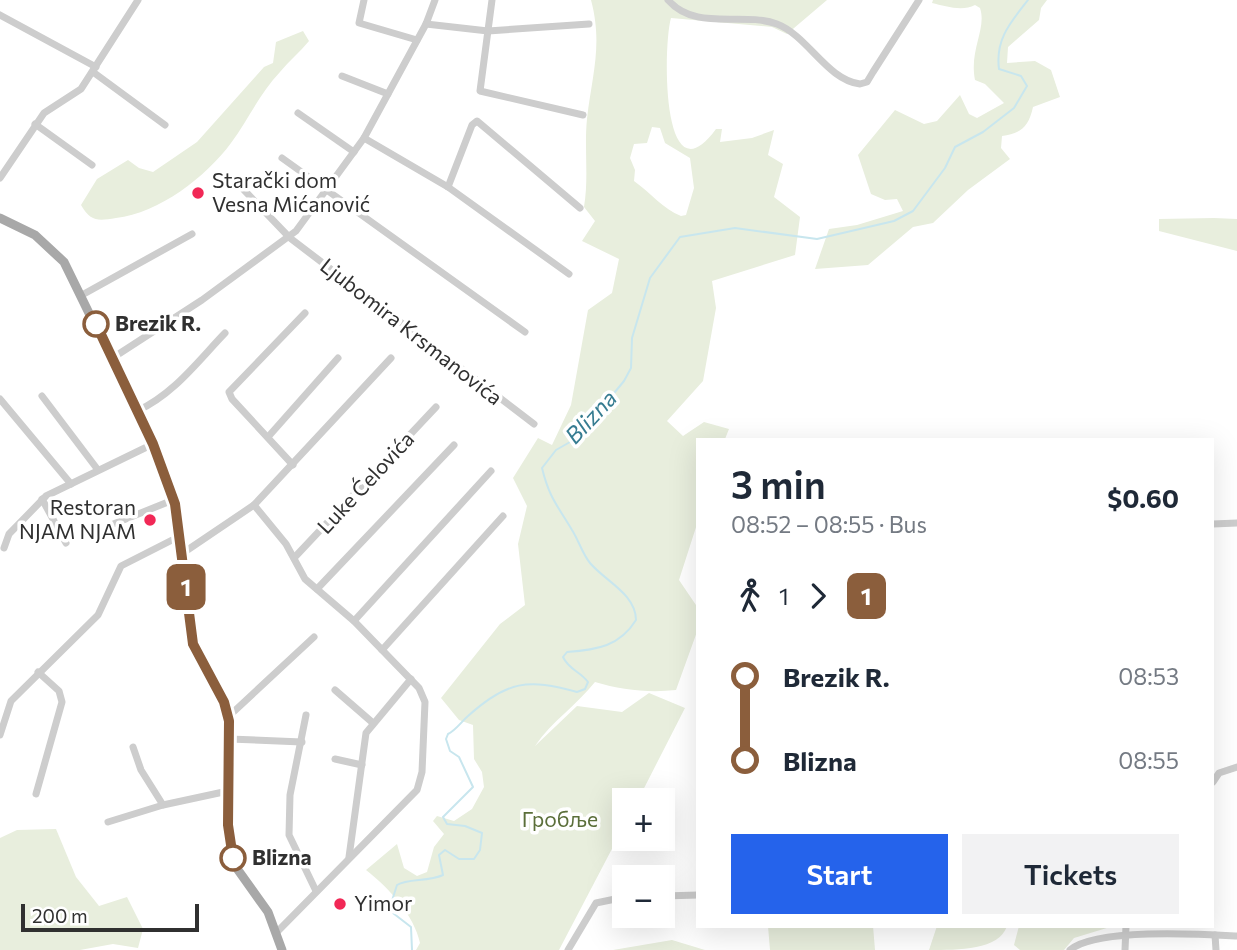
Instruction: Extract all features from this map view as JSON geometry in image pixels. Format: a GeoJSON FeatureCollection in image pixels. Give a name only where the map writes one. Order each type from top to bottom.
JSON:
{"type":"FeatureCollection","features":[{"type":"Feature","properties":{"kind":"main road"},"geometry":{"type":"LineString","coordinates":[[0,218],[35,234],[57,252],[82,295],[153,444],[173,500],[183,553],[193,644],[224,702],[228,717],[228,825],[233,858],[246,882],[268,912],[282,950]]}},
{"type":"Feature","properties":{"kind":"street"},"geometry":{"type":"LineString","coordinates":[[0,178],[34,124],[54,105],[79,92],[138,0]]}},
{"type":"Feature","properties":{"kind":"street"},"geometry":{"type":"LineString","coordinates":[[364,0],[359,23],[417,40]]}},
{"type":"Feature","properties":{"kind":"street"},"geometry":{"type":"LineString","coordinates":[[111,359],[290,238],[363,138],[426,24],[435,0]]}},
{"type":"Feature","properties":{"kind":"street"},"geometry":{"type":"LineString","coordinates":[[492,0],[480,91],[583,115]]}},
{"type":"Feature","properties":{"kind":"street"},"geometry":{"type":"LineString","coordinates":[[668,0],[691,16],[776,23],[795,35],[843,77],[860,84],[873,72],[919,0]]}},
{"type":"Feature","properties":{"kind":"street"},"geometry":{"type":"LineString","coordinates":[[0,15],[95,70],[165,125]]}},
{"type":"Feature","properties":{"kind":"street"},"geometry":{"type":"LineString","coordinates":[[426,24],[488,32],[589,24]]}},
{"type":"Feature","properties":{"kind":"street"},"geometry":{"type":"LineString","coordinates":[[342,76],[388,94]]}},
{"type":"Feature","properties":{"kind":"street"},"geometry":{"type":"LineString","coordinates":[[298,113],[354,152]]}},
{"type":"Feature","properties":{"kind":"street"},"geometry":{"type":"LineString","coordinates":[[448,187],[472,125],[477,121],[580,208]]}},
{"type":"Feature","properties":{"kind":"street"},"geometry":{"type":"LineString","coordinates":[[34,124],[92,165]]}},
{"type":"Feature","properties":{"kind":"street"},"geometry":{"type":"LineString","coordinates":[[363,138],[448,187],[569,274]]}},
{"type":"Feature","properties":{"kind":"street"},"geometry":{"type":"LineString","coordinates":[[282,158],[525,332]]}},
{"type":"Feature","properties":{"kind":"street","name":"Ljubomira Krsmanovića"},"geometry":{"type":"LineString","coordinates":[[244,190],[290,238],[534,424]]}},
{"type":"Feature","properties":{"kind":"street"},"geometry":{"type":"LineString","coordinates":[[82,295],[192,234]]}},
{"type":"Feature","properties":{"kind":"street"},"geometry":{"type":"LineString","coordinates":[[293,465],[232,399],[229,392],[305,313]]}},
{"type":"Feature","properties":{"kind":"street"},"geometry":{"type":"LineString","coordinates":[[137,411],[160,399],[225,333]]}},
{"type":"Feature","properties":{"kind":"street"},"geometry":{"type":"LineString","coordinates":[[268,438],[338,358]]}},
{"type":"Feature","properties":{"kind":"street"},"geometry":{"type":"LineString","coordinates":[[183,553],[254,505],[391,358]]}},
{"type":"Feature","properties":{"kind":"street"},"geometry":{"type":"LineString","coordinates":[[42,396],[98,470]]}},
{"type":"Feature","properties":{"kind":"street"},"geometry":{"type":"LineString","coordinates":[[0,399],[71,484]]}},
{"type":"Feature","properties":{"kind":"street","name":"Luke Ćelovića"},"geometry":{"type":"LineString","coordinates":[[294,558],[436,407]]}},
{"type":"Feature","properties":{"kind":"street"},"geometry":{"type":"LineString","coordinates":[[4,548],[9,534],[42,499],[153,444]]}},
{"type":"Feature","properties":{"kind":"street","name":"Luke Ćelovića"},"geometry":{"type":"LineString","coordinates":[[317,589],[454,445]]}},
{"type":"Feature","properties":{"kind":"street"},"geometry":{"type":"LineString","coordinates":[[354,621],[491,471]]}},
{"type":"Feature","properties":{"kind":"street"},"geometry":{"type":"LineString","coordinates":[[42,499],[66,543]]}},
{"type":"Feature","properties":{"kind":"street"},"geometry":{"type":"LineString","coordinates":[[111,525],[173,500]]}},
{"type":"Feature","properties":{"kind":"street"},"geometry":{"type":"LineString","coordinates":[[254,505],[294,558],[305,579],[354,621],[411,679],[425,702],[420,784],[410,801],[349,858],[277,932]]}},
{"type":"Feature","properties":{"kind":"street"},"geometry":{"type":"LineString","coordinates":[[382,650],[503,516]]}},
{"type":"Feature","properties":{"kind":"street"},"geometry":{"type":"LineString","coordinates":[[1214,524],[1237,523]]}},
{"type":"Feature","properties":{"kind":"street"},"geometry":{"type":"LineString","coordinates":[[0,735],[12,701],[38,672],[98,615],[121,566],[180,536]]}},
{"type":"Feature","properties":{"kind":"street"},"geometry":{"type":"LineString","coordinates":[[228,717],[314,637]]}},
{"type":"Feature","properties":{"kind":"street"},"geometry":{"type":"LineString","coordinates":[[36,794],[62,702],[59,691],[38,672]]}},
{"type":"Feature","properties":{"kind":"street"},"geometry":{"type":"LineString","coordinates":[[349,858],[366,733],[411,679]]}},
{"type":"Feature","properties":{"kind":"street"},"geometry":{"type":"LineString","coordinates":[[335,691],[373,723]]}},
{"type":"Feature","properties":{"kind":"street"},"geometry":{"type":"LineString","coordinates":[[306,715],[290,795],[289,835],[316,891]]}},
{"type":"Feature","properties":{"kind":"street"},"geometry":{"type":"LineString","coordinates":[[229,739],[302,742]]}},
{"type":"Feature","properties":{"kind":"street"},"geometry":{"type":"LineString","coordinates":[[133,747],[141,770],[163,805]]}},
{"type":"Feature","properties":{"kind":"street"},"geometry":{"type":"LineString","coordinates":[[335,759],[362,765]]}},
{"type":"Feature","properties":{"kind":"street"},"geometry":{"type":"LineString","coordinates":[[1214,780],[1219,773],[1237,767]]}},
{"type":"Feature","properties":{"kind":"street"},"geometry":{"type":"LineString","coordinates":[[108,822],[163,805],[228,791]]}},
{"type":"Feature","properties":{"kind":"street"},"geometry":{"type":"LineString","coordinates":[[675,896],[696,895]]}},
{"type":"Feature","properties":{"kind":"street"},"geometry":{"type":"LineString","coordinates":[[568,950],[596,903],[612,900]]}},
{"type":"Feature","properties":{"kind":"street"},"geometry":{"type":"LineString","coordinates":[[1125,950],[1126,928]]}},
{"type":"Feature","properties":{"kind":"street"},"geometry":{"type":"LineString","coordinates":[[1215,935],[1216,950]]}},
{"type":"Feature","properties":{"kind":"street"},"geometry":{"type":"LineString","coordinates":[[1070,950],[1079,943],[1125,936],[1237,936]]}},
{"type":"Feature","properties":{"kind":"green space","name":"Гробље"},"geometry":{"type":"Polygon","coordinates":[[[591,0],[827,0],[787,34],[772,27],[671,18],[668,34],[667,85],[670,112],[675,134],[685,147],[698,147],[716,129],[722,129],[720,142],[752,138],[774,130],[768,155],[783,164],[774,197],[800,217],[795,255],[712,281],[716,308],[703,381],[667,421],[683,436],[704,422],[729,429],[725,438],[696,438],[696,527],[679,580],[696,605],[696,635],[676,690],[635,690],[595,682],[535,746],[577,706],[622,712],[649,693],[685,708],[644,788],[612,788],[612,849],[559,950],[416,950],[420,943],[406,912],[392,894],[366,870],[397,844],[404,868],[417,876],[427,872],[434,847],[444,834],[433,821],[437,816],[454,821],[472,809],[484,787],[482,772],[474,759],[473,725],[459,720],[441,698],[500,624],[525,605],[518,544],[527,506],[513,478],[538,438],[552,445],[571,405],[588,310],[612,293],[619,259],[582,241],[595,221],[584,207],[587,119],[596,46],[591,0]],[[652,127],[647,143],[634,144],[630,158],[635,170],[634,181],[668,209],[681,216],[686,215],[694,188],[690,158],[665,143],[660,128],[652,127]]]}},
{"type":"Feature","properties":{"kind":"green space"},"geometry":{"type":"Polygon","coordinates":[[[933,0],[1047,0],[1041,8],[1039,20],[1008,47],[1007,63],[1035,61],[1051,70],[1060,97],[1033,107],[1023,128],[1002,136],[1001,148],[1010,159],[968,190],[933,223],[913,227],[868,265],[815,269],[829,229],[857,225],[903,211],[897,199],[885,200],[871,194],[858,155],[895,110],[924,124],[937,121],[960,95],[969,114],[977,118],[1004,103],[985,84],[975,80],[974,59],[982,16],[980,8],[975,5],[965,8],[948,7],[932,3],[933,0]]]}},
{"type":"Feature","properties":{"kind":"green space"},"geometry":{"type":"Polygon","coordinates":[[[303,31],[309,41],[273,80],[221,156],[195,180],[165,201],[132,215],[100,220],[85,211],[81,205],[97,179],[128,160],[139,168],[153,172],[197,142],[264,67],[273,63],[276,42],[303,31]]]}},
{"type":"Feature","properties":{"kind":"green space"},"geometry":{"type":"Polygon","coordinates":[[[1159,219],[1237,219],[1237,251],[1159,231],[1159,219]]]}},
{"type":"Feature","properties":{"kind":"green space"},"geometry":{"type":"Polygon","coordinates":[[[56,829],[76,877],[99,906],[127,897],[143,929],[138,948],[113,944],[80,950],[0,950],[0,838],[17,830],[56,829]]]}},
{"type":"Feature","properties":{"kind":"green space"},"geometry":{"type":"Polygon","coordinates":[[[768,928],[873,928],[875,950],[770,950],[768,928]]]}},
{"type":"Feature","properties":{"kind":"green space"},"geometry":{"type":"Polygon","coordinates":[[[936,928],[1006,928],[996,940],[987,944],[965,949],[929,950],[936,928]]]}},
{"type":"Feature","properties":{"kind":"green space"},"geometry":{"type":"Polygon","coordinates":[[[1018,928],[1107,928],[1074,938],[1064,950],[1020,950],[1014,945],[1018,928]]]}},
{"type":"Feature","properties":{"kind":"green space"},"geometry":{"type":"Polygon","coordinates":[[[672,940],[705,950],[613,950],[672,940]]]}},
{"type":"Feature","properties":{"kind":"waterway","name":"Blizna"},"geometry":{"type":"LineString","coordinates":[[412,950],[411,927],[389,910],[397,885],[443,875],[439,855],[445,850],[459,859],[474,859],[480,850],[482,833],[465,826],[447,824],[443,817],[473,787],[459,757],[450,751],[446,739],[448,734],[482,704],[507,689],[531,684],[577,692],[585,689],[588,682],[568,665],[563,657],[567,652],[598,648],[615,641],[623,636],[636,620],[635,611],[625,595],[587,559],[551,494],[542,468],[556,450],[577,438],[624,381],[631,368],[632,338],[650,278],[680,237],[735,228],[817,239],[894,221],[913,211],[945,168],[955,147],[983,132],[1014,108],[1027,86],[1021,76],[999,69],[998,58],[1006,32],[1028,0]]}},
{"type":"Feature","properties":{"kind":"bus line","name":"1"},"geometry":{"type":"LineString","coordinates":[[96,324],[153,444],[175,504],[193,644],[224,702],[229,721],[228,825],[233,858]]}},
{"type":"Feature","properties":{"kind":"place","name":"Starački dom Vesna Mićanović"},"geometry":{"type":"Point","coordinates":[198,193]}},
{"type":"Feature","properties":{"kind":"place","name":"Brezik R."},"geometry":{"type":"Point","coordinates":[96,324]}},
{"type":"Feature","properties":{"kind":"place","name":"Restoran NJAM NJAM"},"geometry":{"type":"Point","coordinates":[150,520]}},
{"type":"Feature","properties":{"kind":"place","name":"Blizna"},"geometry":{"type":"Point","coordinates":[233,858]}},
{"type":"Feature","properties":{"kind":"place","name":"Yimor"},"geometry":{"type":"Point","coordinates":[340,904]}}]}
